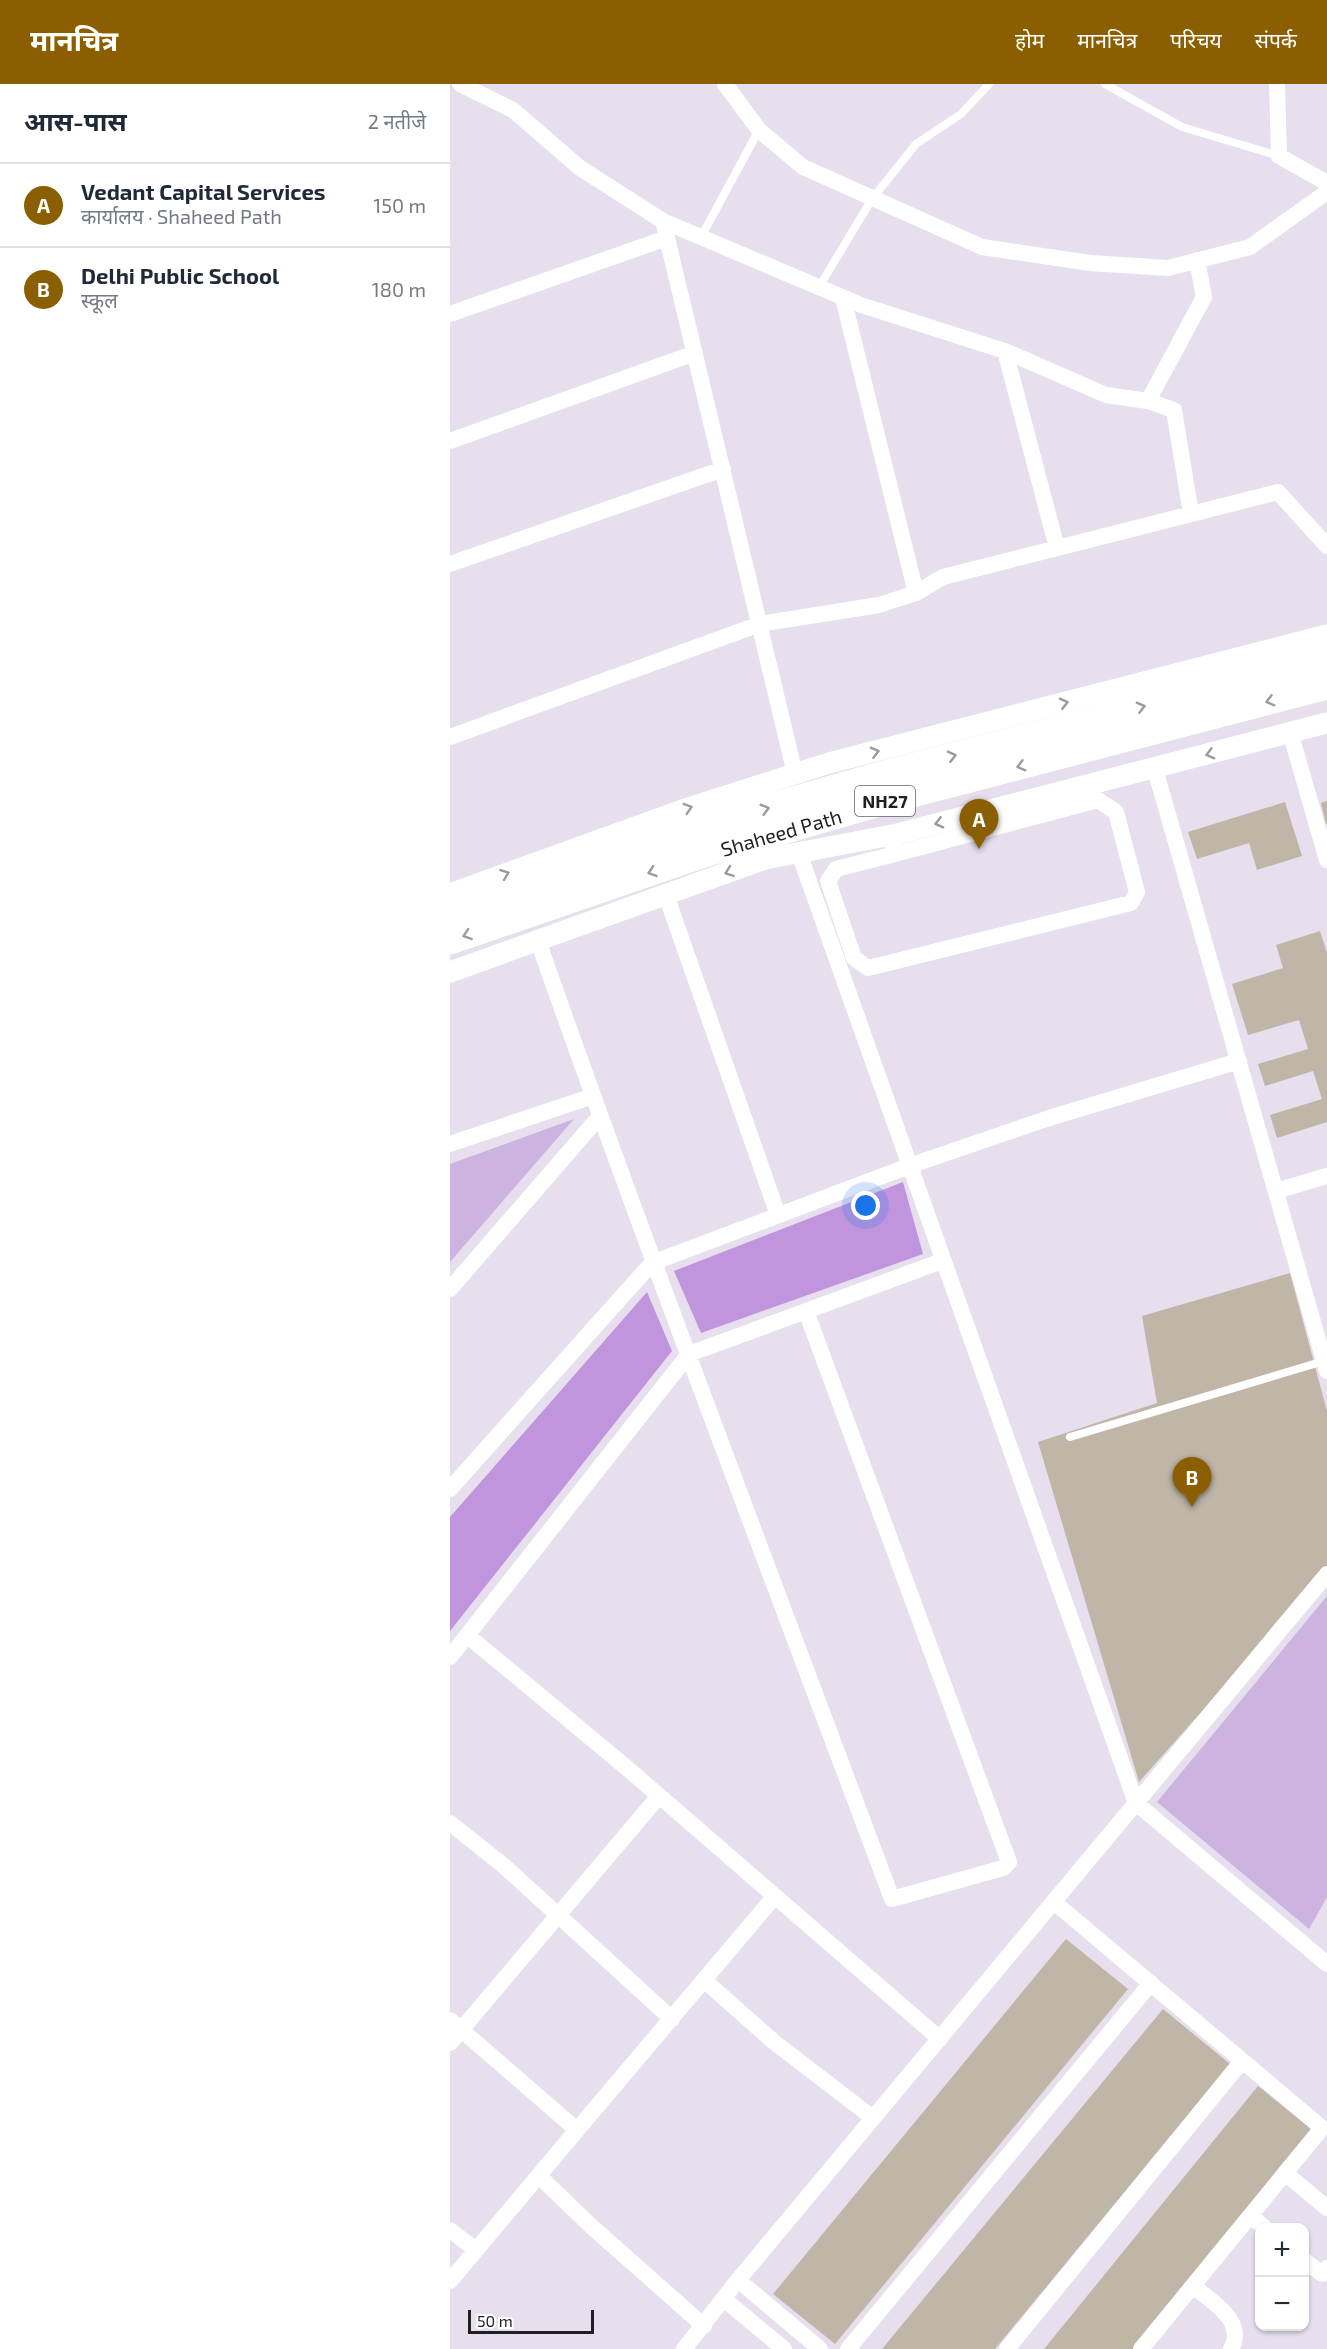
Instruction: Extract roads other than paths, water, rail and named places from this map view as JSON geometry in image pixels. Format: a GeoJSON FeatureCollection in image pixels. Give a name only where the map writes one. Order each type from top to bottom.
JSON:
{"type":"FeatureCollection","features":[{"type":"Feature","properties":{"kind":"highway","name":"Shaheed Path"},"geometry":{"type":"LineString","coordinates":[[450,913],[760,810],[891,772],[1327,659]]}},
{"type":"Feature","properties":{"kind":"highway","name":"Shaheed Path"},"geometry":{"type":"LineString","coordinates":[[450,941],[707,853],[860,808],[1327,686]]}},
{"type":"Feature","properties":{"kind":"street"},"geometry":{"type":"LineString","coordinates":[[460,84],[513,110],[580,168],[665,229],[701,237],[843,298],[1005,351],[1106,395],[1148,401],[1174,410],[1191,514]]}},
{"type":"Feature","properties":{"kind":"street"},"geometry":{"type":"LineString","coordinates":[[725,84],[759,130],[803,167],[982,247],[1112,264],[1168,268],[1250,247],[1327,192]]}},
{"type":"Feature","properties":{"kind":"street"},"geometry":{"type":"LineString","coordinates":[[1277,84],[1279,156],[1327,183]]}},
{"type":"Feature","properties":{"kind":"street"},"geometry":{"type":"LineString","coordinates":[[450,314],[665,229]]}},
{"type":"Feature","properties":{"kind":"street"},"geometry":{"type":"LineString","coordinates":[[665,229],[795,774]]}},
{"type":"Feature","properties":{"kind":"street"},"geometry":{"type":"LineString","coordinates":[[1148,401],[1204,297],[1197,260]]}},
{"type":"Feature","properties":{"kind":"street"},"geometry":{"type":"LineString","coordinates":[[843,298],[916,593]]}},
{"type":"Feature","properties":{"kind":"street"},"geometry":{"type":"LineString","coordinates":[[1005,351],[1056,548]]}},
{"type":"Feature","properties":{"kind":"street"},"geometry":{"type":"LineString","coordinates":[[450,441],[695,354]]}},
{"type":"Feature","properties":{"kind":"street"},"geometry":{"type":"LineString","coordinates":[[450,564],[723,469]]}},
{"type":"Feature","properties":{"kind":"street"},"geometry":{"type":"LineString","coordinates":[[450,737],[760,624],[879,605],[916,593],[943,577],[1278,492],[1327,546]]}},
{"type":"Feature","properties":{"kind":"street"},"geometry":{"type":"LineString","coordinates":[[450,894],[682,810],[795,774],[1327,635]]}},
{"type":"Feature","properties":{"kind":"street"},"geometry":{"type":"LineString","coordinates":[[1014,813],[1098,800],[1116,812],[1137,892],[1131,903],[868,968],[854,958],[828,881],[836,869],[893,845],[1014,813],[1155,769],[1327,723]]}},
{"type":"Feature","properties":{"kind":"street"},"geometry":{"type":"LineString","coordinates":[[1290,732],[1327,860]]}},
{"type":"Feature","properties":{"kind":"street"},"geometry":{"type":"LineString","coordinates":[[1155,769],[1326,1366]]}},
{"type":"Feature","properties":{"kind":"street"},"geometry":{"type":"LineString","coordinates":[[450,972],[765,859],[799,853],[893,845]]}},
{"type":"Feature","properties":{"kind":"street"},"geometry":{"type":"LineString","coordinates":[[799,853],[1136,1803],[1327,1964]]}},
{"type":"Feature","properties":{"kind":"street"},"geometry":{"type":"LineString","coordinates":[[666,895],[778,1215]]}},
{"type":"Feature","properties":{"kind":"street"},"geometry":{"type":"LineString","coordinates":[[538,941],[652,1263],[689,1354],[892,1899],[1003,1868],[1009,1862],[806,1311]]}},
{"type":"Feature","properties":{"kind":"street"},"geometry":{"type":"LineString","coordinates":[[450,1489],[652,1263],[909,1166],[1049,1118],[1239,1061]]}},
{"type":"Feature","properties":{"kind":"street"},"geometry":{"type":"LineString","coordinates":[[450,1144],[592,1096]]}},
{"type":"Feature","properties":{"kind":"street"},"geometry":{"type":"LineString","coordinates":[[450,1289],[600,1116]]}},
{"type":"Feature","properties":{"kind":"street"},"geometry":{"type":"LineString","coordinates":[[1276,1191],[1327,1176]]}},
{"type":"Feature","properties":{"kind":"street"},"geometry":{"type":"LineString","coordinates":[[450,1657],[689,1354],[942,1261]]}},
{"type":"Feature","properties":{"kind":"street"},"geometry":{"type":"LineString","coordinates":[[684,2349],[725,2300],[738,2280],[1327,1574]]}},
{"type":"Feature","properties":{"kind":"street"},"geometry":{"type":"LineString","coordinates":[[468,1636],[659,1796],[940,2039]]}},
{"type":"Feature","properties":{"kind":"street"},"geometry":{"type":"LineString","coordinates":[[450,2043],[455,2025],[659,1796]]}},
{"type":"Feature","properties":{"kind":"street"},"geometry":{"type":"LineString","coordinates":[[450,1823],[557,1913],[672,2019]]}},
{"type":"Feature","properties":{"kind":"street"},"geometry":{"type":"LineString","coordinates":[[450,2281],[775,1896]]}},
{"type":"Feature","properties":{"kind":"street"},"geometry":{"type":"LineString","coordinates":[[1054,1902],[1326,2129],[1285,2173],[1144,2348]]}},
{"type":"Feature","properties":{"kind":"street"},"geometry":{"type":"LineString","coordinates":[[704,1980],[774,2043],[873,2118]]}},
{"type":"Feature","properties":{"kind":"street"},"geometry":{"type":"LineString","coordinates":[[848,2349],[1150,1983]]}},
{"type":"Feature","properties":{"kind":"street"},"geometry":{"type":"LineString","coordinates":[[455,2025],[577,2130]]}},
{"type":"Feature","properties":{"kind":"street"},"geometry":{"type":"LineString","coordinates":[[1007,2349],[1242,2061]]}},
{"type":"Feature","properties":{"kind":"street"},"geometry":{"type":"LineString","coordinates":[[1285,2173],[1327,2208]]}},
{"type":"Feature","properties":{"kind":"street"},"geometry":{"type":"LineString","coordinates":[[539,2175],[599,2234],[704,2326]]}},
{"type":"Feature","properties":{"kind":"street"},"geometry":{"type":"LineString","coordinates":[[1251,2216],[1259,2223]]}},
{"type":"Feature","properties":{"kind":"street"},"geometry":{"type":"LineString","coordinates":[[450,2230],[476,2250]]}},
{"type":"Feature","properties":{"kind":"street"},"geometry":{"type":"LineString","coordinates":[[1309,2263],[1322,2274],[1327,2268]]}},
{"type":"Feature","properties":{"kind":"street"},"geometry":{"type":"LineString","coordinates":[[738,2280],[820,2349]]}},
{"type":"Feature","properties":{"kind":"street"},"geometry":{"type":"LineString","coordinates":[[1193,2286],[1230,2317],[1234,2330],[1234,2343],[1231,2349]]}},
{"type":"Feature","properties":{"kind":"street"},"geometry":{"type":"LineString","coordinates":[[725,2300],[784,2349]]}},
{"type":"Feature","properties":{"kind":"lane"},"geometry":{"type":"LineString","coordinates":[[819,287],[872,199],[916,144],[961,114],[989,84]]}},
{"type":"Feature","properties":{"kind":"lane"},"geometry":{"type":"LineString","coordinates":[[1105,84],[1182,127],[1279,156]]}},
{"type":"Feature","properties":{"kind":"lane"},"geometry":{"type":"LineString","coordinates":[[701,237],[759,130]]}},
{"type":"Feature","properties":{"kind":"lane"},"geometry":{"type":"LineString","coordinates":[[1070,1437],[1326,1366]]}},
{"type":"Feature","properties":{"kind":"place","name":"Vedant Capital Services"},"geometry":{"type":"Point","coordinates":[979,849]}},
{"type":"Feature","properties":{"kind":"place","name":"Delhi Public School"},"geometry":{"type":"Point","coordinates":[1192,1507]}}]}
